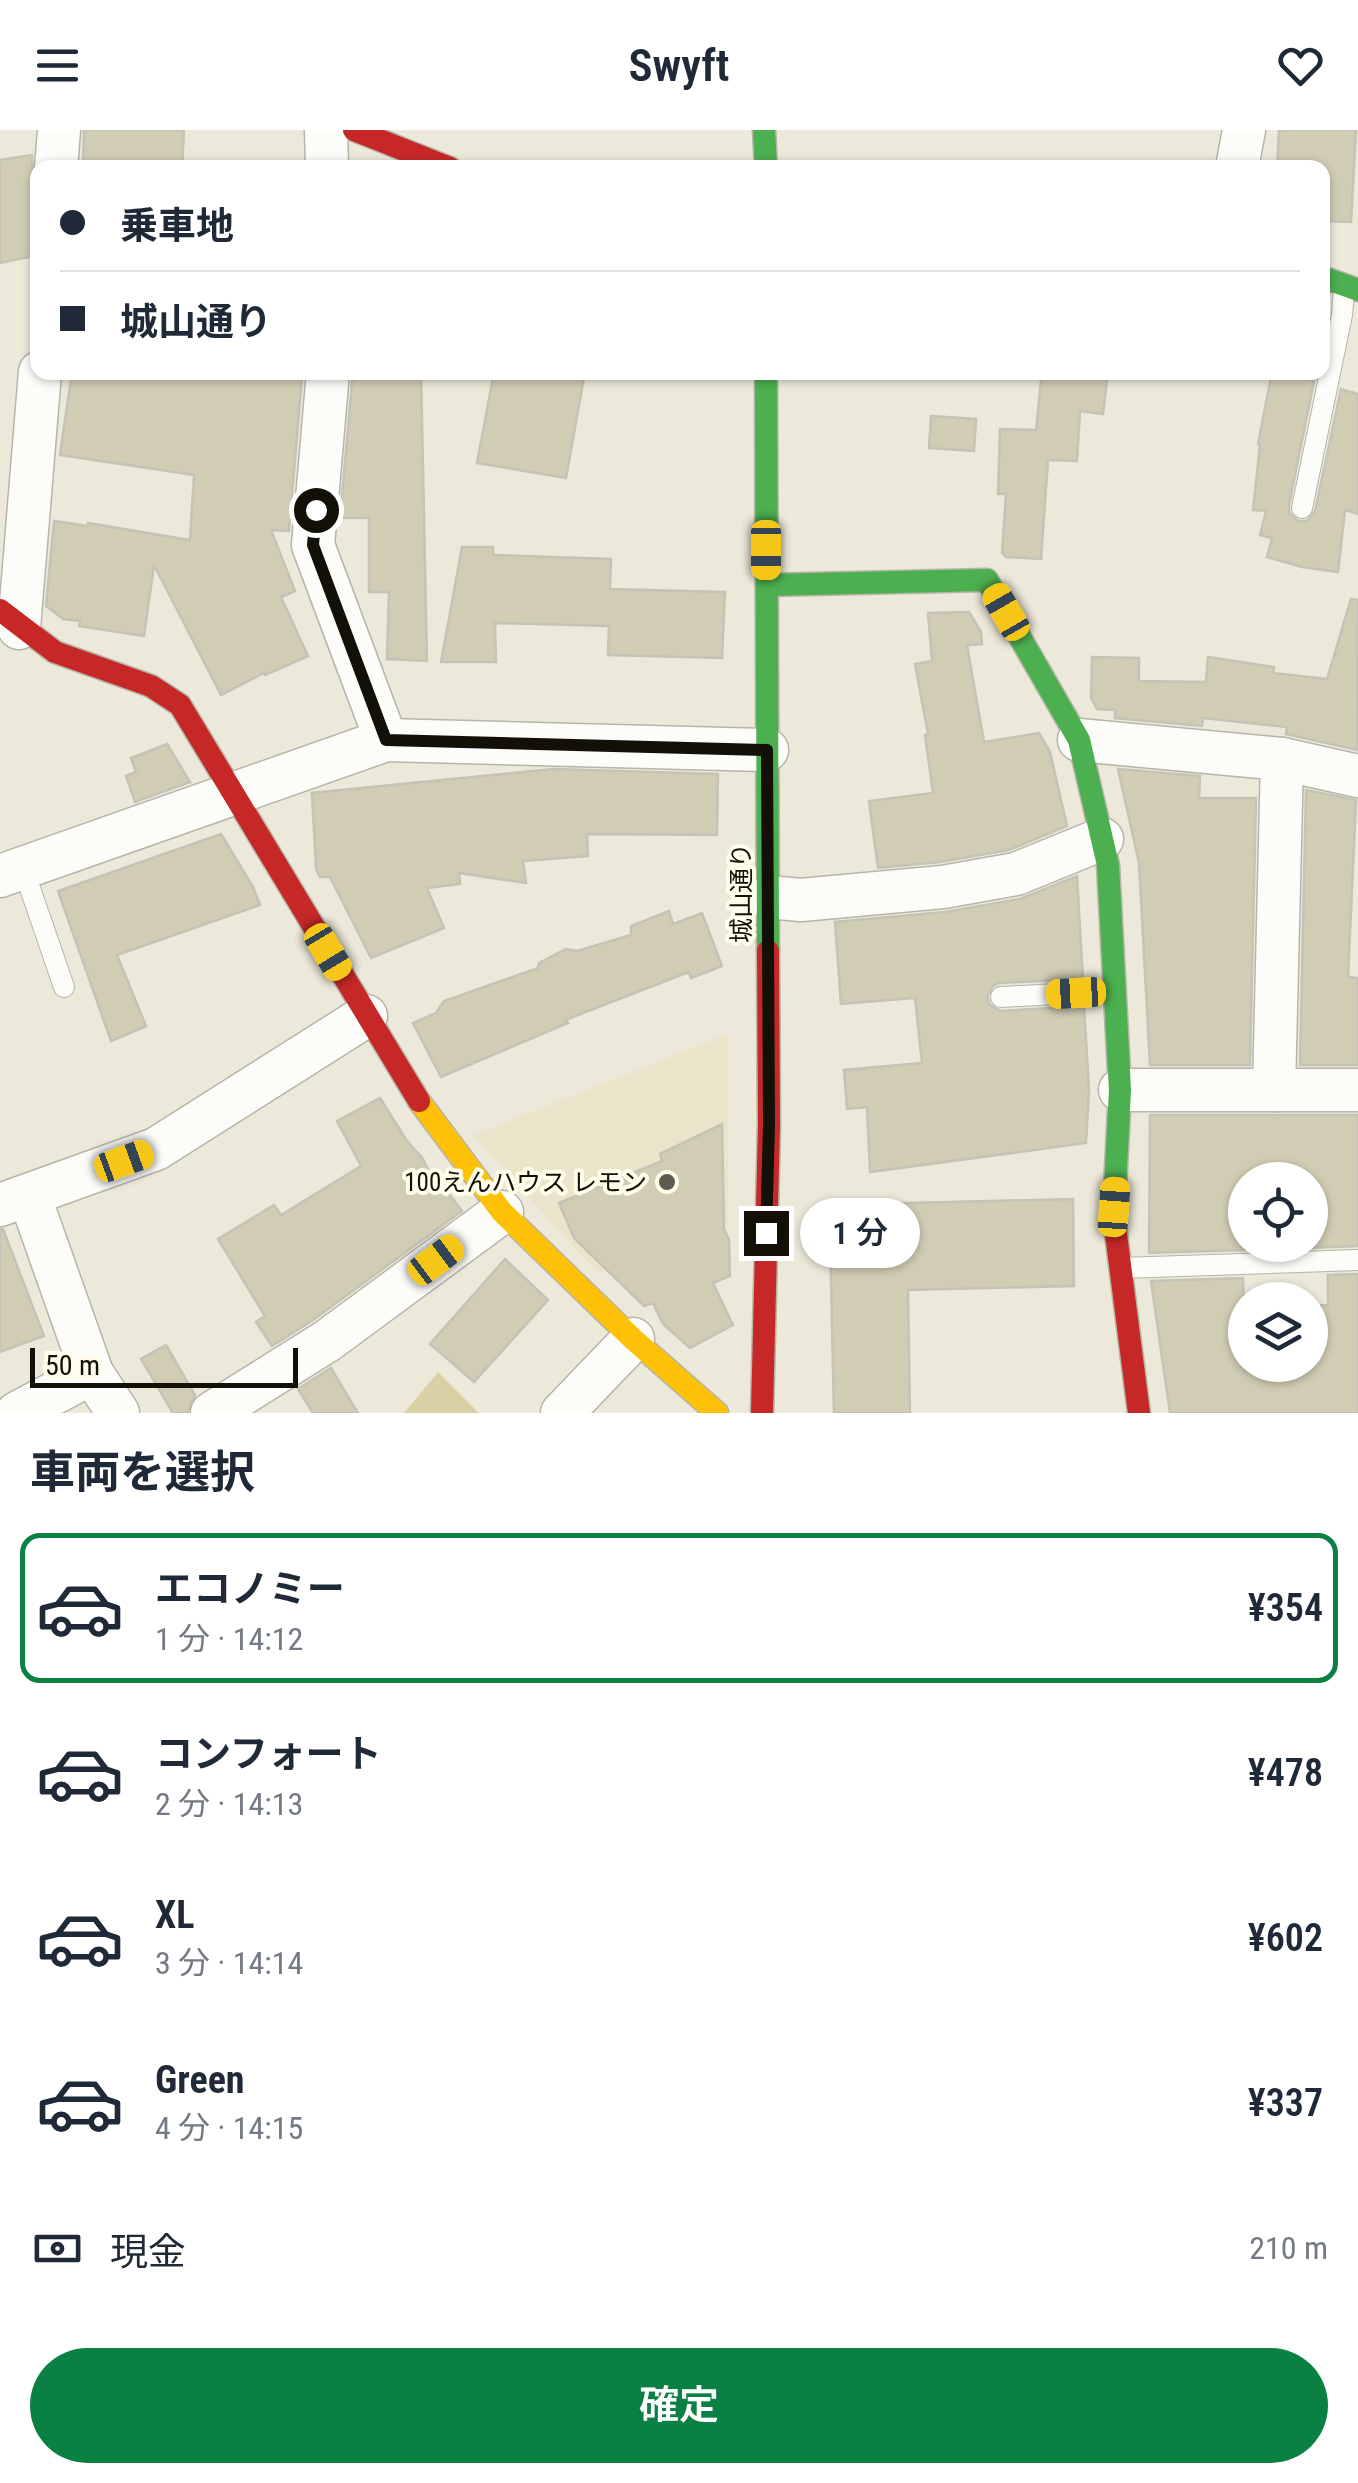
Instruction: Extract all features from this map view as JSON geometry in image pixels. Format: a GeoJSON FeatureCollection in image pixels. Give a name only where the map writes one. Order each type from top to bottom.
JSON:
{"type":"FeatureCollection","features":[{"type":"Feature","properties":{"kind":"street"},"geometry":{"type":"LineString","coordinates":[[57,160],[60,130]]}},
{"type":"Feature","properties":{"kind":"street"},"geometry":{"type":"LineString","coordinates":[[326,130],[327,160]]}},
{"type":"Feature","properties":{"kind":"street"},"geometry":{"type":"LineString","coordinates":[[354,130],[430,160]]}},
{"type":"Feature","properties":{"kind":"street"},"geometry":{"type":"LineString","coordinates":[[764,130],[766,160]]}},
{"type":"Feature","properties":{"kind":"street"},"geometry":{"type":"LineString","coordinates":[[1238,160],[1244,130]]}},
{"type":"Feature","properties":{"kind":"street"},"geometry":{"type":"LineString","coordinates":[[39,380],[10,619],[55,652],[152,686],[180,705],[419,1101],[502,1212],[633,1339],[717,1413]]}},
{"type":"Feature","properties":{"kind":"street"},"geometry":{"type":"LineString","coordinates":[[327,380],[313,545],[386,740]]}},
{"type":"Feature","properties":{"kind":"street","name":"城山通り"},"geometry":{"type":"LineString","coordinates":[[762,1413],[769,1125],[766,380]]}},
{"type":"Feature","properties":{"kind":"street"},"geometry":{"type":"LineString","coordinates":[[766,585],[988,580],[1079,740],[1108,865],[1120,1090],[1114,1207],[1118,1268],[1139,1413]]}},
{"type":"Feature","properties":{"kind":"street"},"geometry":{"type":"LineString","coordinates":[[12,872],[386,740],[767,750]]}},
{"type":"Feature","properties":{"kind":"street"},"geometry":{"type":"LineString","coordinates":[[1079,740],[1282,760],[1358,776]]}},
{"type":"Feature","properties":{"kind":"street"},"geometry":{"type":"LineString","coordinates":[[1274,1090],[1282,760]]}},
{"type":"Feature","properties":{"kind":"street"},"geometry":{"type":"LineString","coordinates":[[768,898],[801,900],[942,887],[1016,874],[1102,839]]}},
{"type":"Feature","properties":{"kind":"street"},"geometry":{"type":"LineString","coordinates":[[118,1413],[92,1372],[15,1200],[156,1149],[366,1016]]}},
{"type":"Feature","properties":{"kind":"street"},"geometry":{"type":"LineString","coordinates":[[1120,1090],[1358,1090]]}},
{"type":"Feature","properties":{"kind":"street"},"geometry":{"type":"LineString","coordinates":[[212,1413],[327,1341],[502,1212]]}},
{"type":"Feature","properties":{"kind":"street"},"geometry":{"type":"LineString","coordinates":[[562,1413],[633,1339]]}},
{"type":"Feature","properties":{"kind":"street"},"geometry":{"type":"LineString","coordinates":[[17,1413],[92,1372]]}},
{"type":"Feature","properties":{"kind":"lane"},"geometry":{"type":"LineString","coordinates":[[1330,373],[1342,315],[1342,284]]}},
{"type":"Feature","properties":{"kind":"lane"},"geometry":{"type":"LineString","coordinates":[[1302,508],[1329,380]]}},
{"type":"Feature","properties":{"kind":"lane"},"geometry":{"type":"LineString","coordinates":[[12,872],[64,987]]}},
{"type":"Feature","properties":{"kind":"lane"},"geometry":{"type":"LineString","coordinates":[[1001,997],[1114,991]]}},
{"type":"Feature","properties":{"kind":"lane"},"geometry":{"type":"LineString","coordinates":[[1118,1268],[1358,1260]]}},
{"type":"Feature","properties":{"kind":"shaded area"},"geometry":{"type":"Polygon","coordinates":[[[729,1033],[728,1223],[598,1274],[473,1135],[729,1033]]]}},
{"type":"Feature","properties":{"kind":"shaded area"},"geometry":{"type":"Polygon","coordinates":[[[438,1372],[479,1413],[404,1413],[438,1372]]]}},
{"type":"Feature","properties":{"kind":"building"},"geometry":{"type":"Polygon","coordinates":[[[84,130],[184,130],[182,160],[83,160],[84,130]]]}},
{"type":"Feature","properties":{"kind":"building"},"geometry":{"type":"Polygon","coordinates":[[[1279,130],[1356,130],[1351,222],[1330,221],[1330,160],[1277,160],[1279,130]]]}},
{"type":"Feature","properties":{"kind":"building"},"geometry":{"type":"Polygon","coordinates":[[[32,155],[30,257],[0,263],[0,160],[32,155]]]}},
{"type":"Feature","properties":{"kind":"building"},"geometry":{"type":"Polygon","coordinates":[[[71,380],[302,380],[289,531],[271,530],[295,591],[281,597],[308,656],[221,695],[154,565],[144,636],[79,626],[80,621],[63,619],[46,606],[54,521],[190,540],[194,475],[60,455],[71,380]]]}},
{"type":"Feature","properties":{"kind":"building"},"geometry":{"type":"Polygon","coordinates":[[[352,380],[421,380],[427,661],[387,659],[389,592],[369,592],[369,518],[340,518],[352,380]]]}},
{"type":"Feature","properties":{"kind":"building"},"geometry":{"type":"Polygon","coordinates":[[[493,380],[584,380],[566,478],[477,463],[493,380]]]}},
{"type":"Feature","properties":{"kind":"building"},"geometry":{"type":"Polygon","coordinates":[[[1041,380],[1107,380],[1103,414],[1080,411],[1077,461],[1048,460],[1041,559],[1006,557],[1002,553],[1006,494],[998,494],[1000,429],[1036,430],[1041,380]]]}},
{"type":"Feature","properties":{"kind":"building"},"geometry":{"type":"Polygon","coordinates":[[[1270,380],[1314,381],[1289,505],[1289,513],[1298,521],[1307,521],[1315,511],[1341,389],[1358,394],[1358,514],[1345,510],[1338,572],[1267,557],[1272,538],[1260,535],[1266,511],[1253,510],[1258,444],[1270,380]]]}},
{"type":"Feature","properties":{"kind":"building"},"geometry":{"type":"Polygon","coordinates":[[[931,416],[976,419],[974,451],[929,448],[931,416]]]}},
{"type":"Feature","properties":{"kind":"building"},"geometry":{"type":"Polygon","coordinates":[[[462,547],[493,547],[493,555],[611,559],[610,589],[725,592],[722,658],[608,655],[609,626],[495,623],[496,662],[441,662],[462,547]]]}},
{"type":"Feature","properties":{"kind":"building"},"geometry":{"type":"Polygon","coordinates":[[[1351,599],[1358,600],[1357,750],[1286,734],[1287,727],[1203,718],[1202,726],[1115,718],[1115,710],[1097,709],[1091,698],[1092,657],[1139,658],[1139,681],[1206,682],[1208,657],[1274,667],[1273,673],[1327,679],[1351,599]]]}},
{"type":"Feature","properties":{"kind":"building"},"geometry":{"type":"Polygon","coordinates":[[[969,612],[981,632],[982,644],[967,645],[984,742],[1039,733],[1050,752],[1067,826],[1009,850],[878,868],[869,801],[933,793],[925,735],[928,734],[915,664],[932,661],[928,613],[969,612]]]}},
{"type":"Feature","properties":{"kind":"building"},"geometry":{"type":"Polygon","coordinates":[[[167,744],[190,782],[135,802],[126,776],[136,772],[131,758],[167,744]]]}},
{"type":"Feature","properties":{"kind":"building"},"geometry":{"type":"Polygon","coordinates":[[[553,769],[718,774],[717,835],[587,834],[588,856],[523,861],[526,883],[459,873],[460,884],[427,888],[444,928],[371,958],[330,877],[320,877],[316,869],[312,793],[553,769]]]}},
{"type":"Feature","properties":{"kind":"building"},"geometry":{"type":"Polygon","coordinates":[[[1118,769],[1200,776],[1199,798],[1256,798],[1250,1065],[1150,1065],[1139,863],[1118,769]]]}},
{"type":"Feature","properties":{"kind":"building"},"geometry":{"type":"Polygon","coordinates":[[[1306,790],[1356,800],[1348,977],[1358,978],[1358,1065],[1300,1065],[1306,790]]]}},
{"type":"Feature","properties":{"kind":"building"},"geometry":{"type":"Polygon","coordinates":[[[221,834],[260,905],[117,955],[146,1026],[111,1041],[58,891],[221,834]]]}},
{"type":"Feature","properties":{"kind":"building"},"geometry":{"type":"Polygon","coordinates":[[[1077,876],[1083,979],[999,983],[987,997],[990,1005],[1001,1011],[1084,1006],[1089,1090],[1086,1143],[870,1172],[867,1107],[847,1109],[844,1070],[922,1063],[915,998],[841,1004],[835,922],[945,912],[1020,899],[1077,876]]]}},
{"type":"Feature","properties":{"kind":"building"},"geometry":{"type":"Polygon","coordinates":[[[669,911],[673,924],[702,913],[722,966],[691,978],[689,972],[565,1020],[568,1023],[441,1077],[413,1023],[436,1013],[444,1001],[538,968],[539,963],[566,949],[577,951],[631,935],[631,926],[669,911]]]}},
{"type":"Feature","properties":{"kind":"building"},"geometry":{"type":"Polygon","coordinates":[[[380,1098],[423,1159],[437,1190],[443,1186],[462,1211],[272,1346],[256,1322],[265,1316],[218,1239],[274,1205],[281,1215],[361,1166],[337,1121],[380,1098]]]}},
{"type":"Feature","properties":{"kind":"building"},"geometry":{"type":"Polygon","coordinates":[[[1150,1115],[1358,1115],[1358,1246],[1328,1247],[1328,1162],[1228,1162],[1228,1251],[1149,1253],[1150,1115]]]}},
{"type":"Feature","properties":{"kind":"building"},"geometry":{"type":"Polygon","coordinates":[[[722,1124],[724,1229],[729,1240],[730,1276],[713,1283],[733,1325],[690,1348],[663,1324],[653,1303],[644,1306],[574,1238],[559,1203],[662,1161],[660,1154],[722,1124]]]}},
{"type":"Feature","properties":{"kind":"building"},"geometry":{"type":"Polygon","coordinates":[[[1073,1199],[1074,1286],[908,1290],[910,1413],[834,1413],[830,1234],[868,1233],[868,1204],[1073,1199]]]}},
{"type":"Feature","properties":{"kind":"building"},"geometry":{"type":"Polygon","coordinates":[[[0,1229],[44,1336],[0,1352],[0,1229]]]}},
{"type":"Feature","properties":{"kind":"building"},"geometry":{"type":"Polygon","coordinates":[[[505,1259],[548,1300],[474,1382],[430,1344],[505,1259]]]}},
{"type":"Feature","properties":{"kind":"building"},"geometry":{"type":"Polygon","coordinates":[[[1358,1274],[1358,1413],[1170,1413],[1151,1281],[1243,1278],[1243,1282],[1228,1282],[1228,1382],[1328,1382],[1328,1275],[1358,1274]]]}},
{"type":"Feature","properties":{"kind":"building"},"geometry":{"type":"Polygon","coordinates":[[[166,1345],[195,1395],[187,1413],[173,1413],[141,1359],[166,1345]]]}},
{"type":"Feature","properties":{"kind":"building"},"geometry":{"type":"Polygon","coordinates":[[[331,1368],[358,1413],[313,1413],[298,1389],[331,1368]]]}},
{"type":"Feature","properties":{"kind":"traffic: fast"},"geometry":{"type":"LineString","coordinates":[[764,130],[766,160]]}},
{"type":"Feature","properties":{"kind":"traffic: fast"},"geometry":{"type":"LineString","coordinates":[[1330,280],[1358,290]]}},
{"type":"Feature","properties":{"kind":"traffic: fast"},"geometry":{"type":"LineString","coordinates":[[766,380],[768,951]]}},
{"type":"Feature","properties":{"kind":"traffic: fast"},"geometry":{"type":"LineString","coordinates":[[767,585],[987,580],[1079,740],[1108,865],[1120,1090],[1116,1234]]}},
{"type":"Feature","properties":{"kind":"traffic: slow"},"geometry":{"type":"LineString","coordinates":[[419,1101],[502,1212],[633,1339],[717,1413]]}},
{"type":"Feature","properties":{"kind":"traffic: jam"},"geometry":{"type":"LineString","coordinates":[[354,130],[430,160]]}},
{"type":"Feature","properties":{"kind":"traffic: jam"},"geometry":{"type":"LineString","coordinates":[[0,610],[55,652],[151,686],[180,705],[419,1101]]}},
{"type":"Feature","properties":{"kind":"traffic: jam"},"geometry":{"type":"LineString","coordinates":[[762,1413],[769,1125],[768,951]]}},
{"type":"Feature","properties":{"kind":"traffic: jam"},"geometry":{"type":"LineString","coordinates":[[1116,1234],[1139,1413]]}},
{"type":"Feature","properties":{"kind":"place","name":"100えんハウス レモン"},"geometry":{"type":"Point","coordinates":[667,1182]}},
{"type":"Feature","properties":{"kind":"route"},"geometry":{"type":"LineString","coordinates":[[316,510],[313,545],[386,740],[767,750],[766,1233]]}}]}
